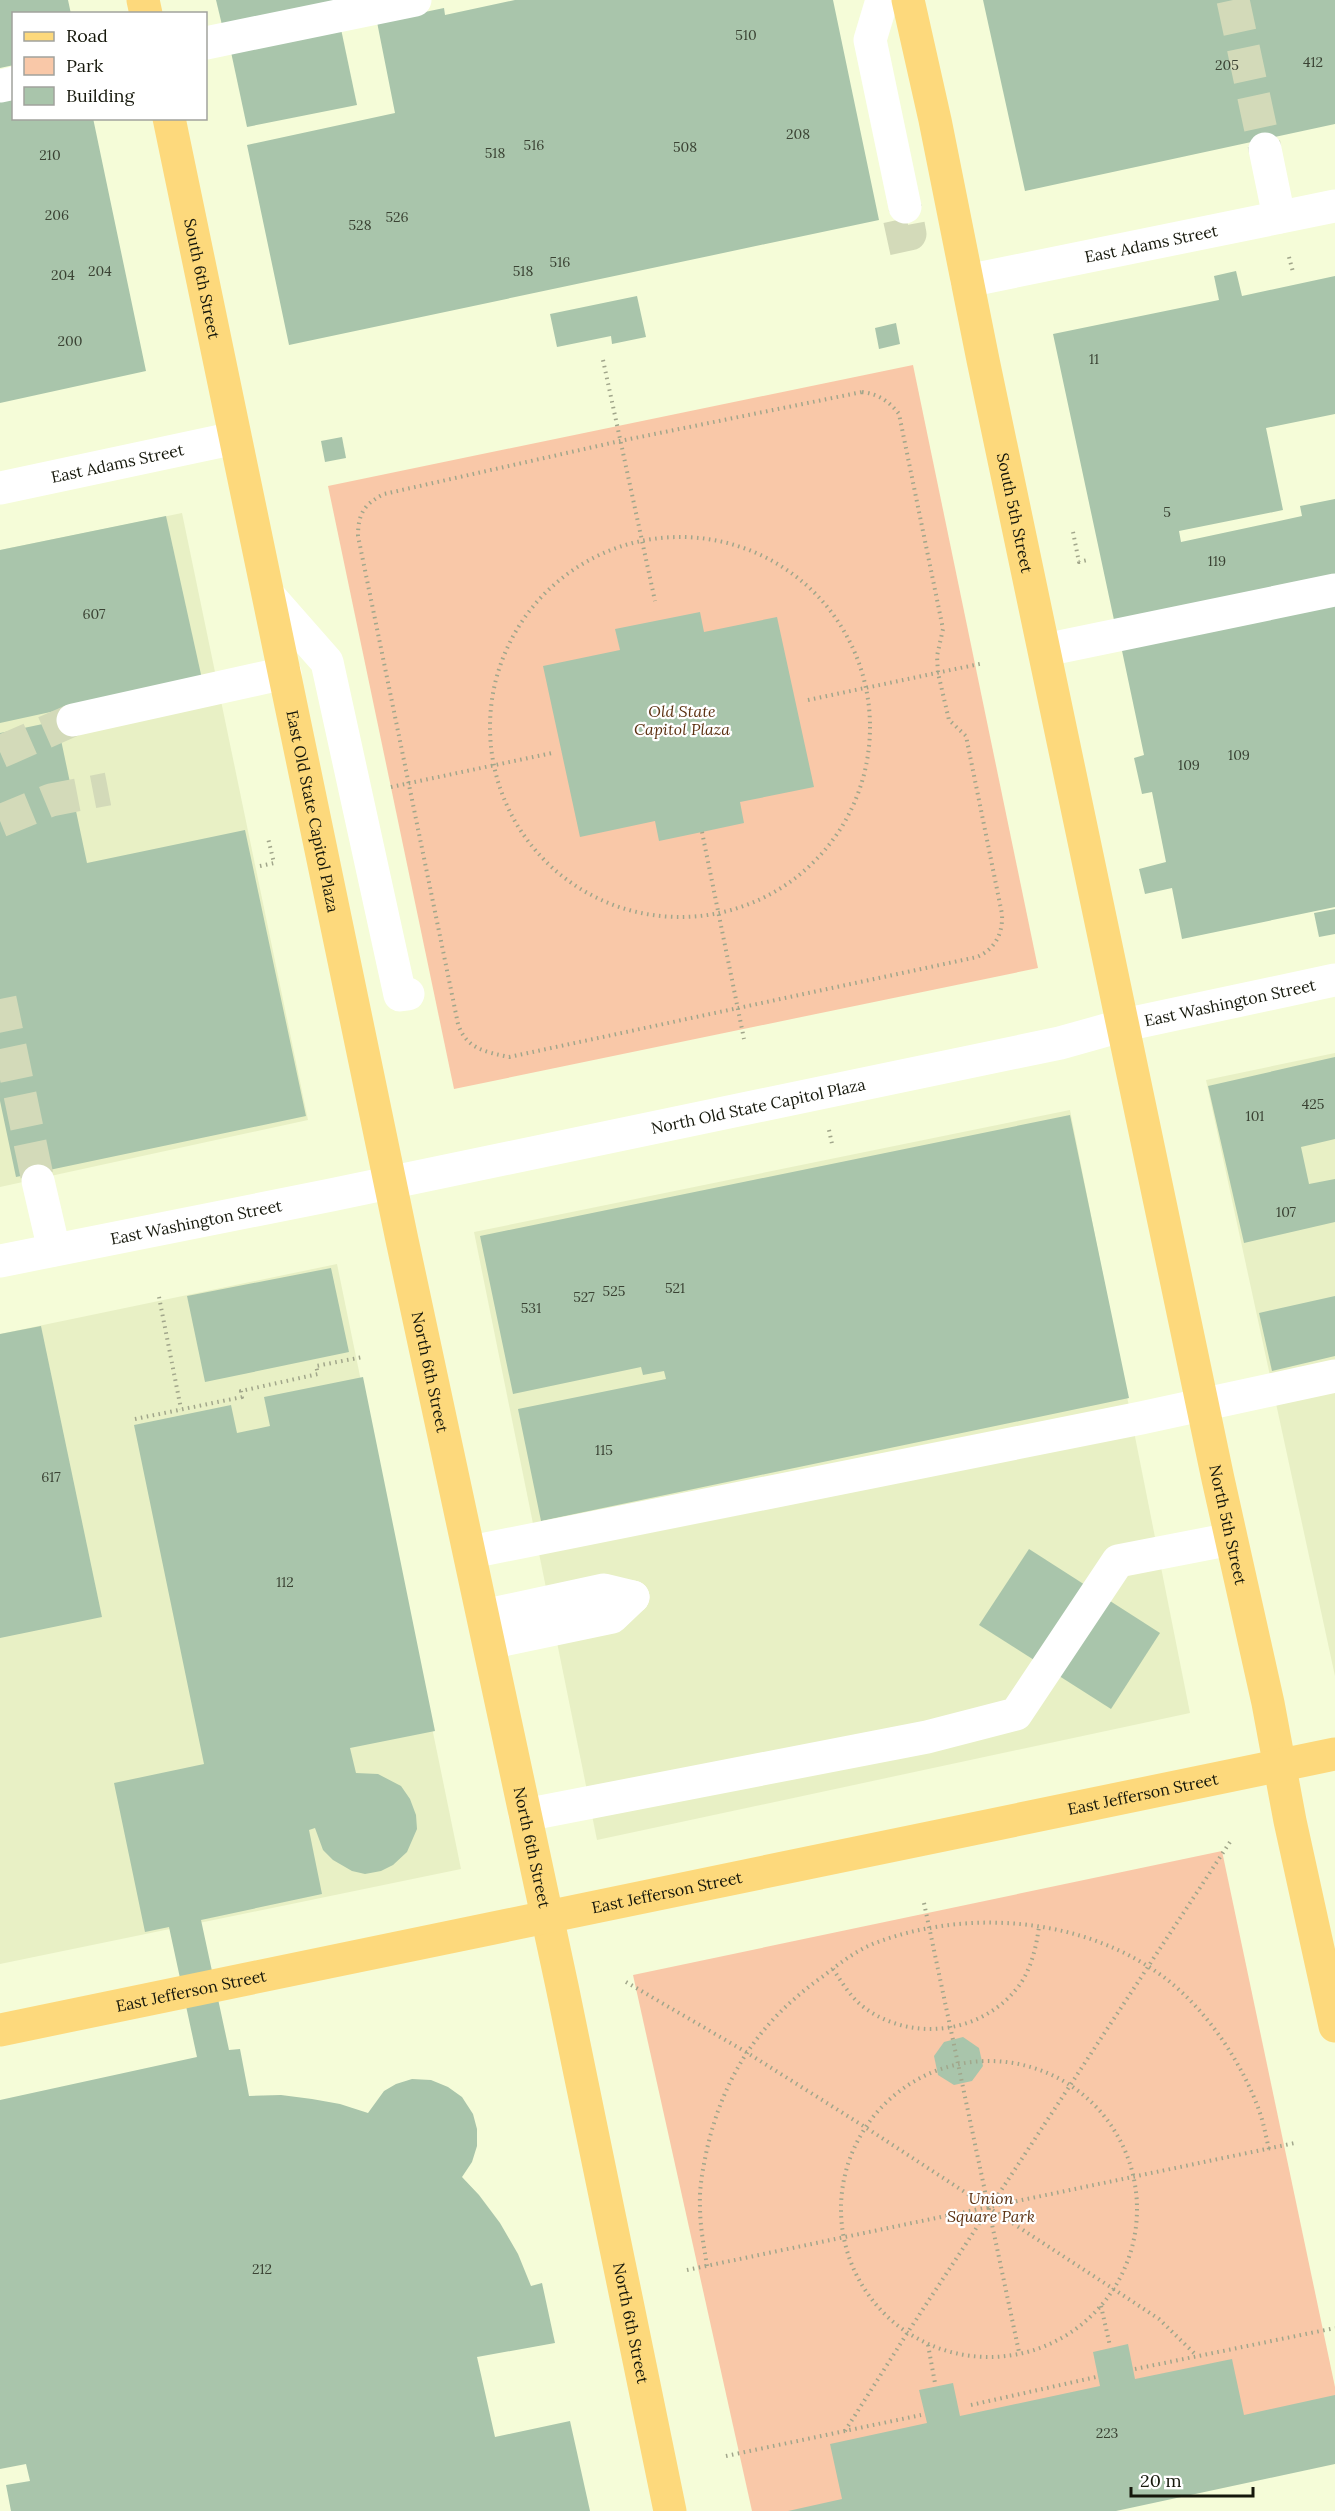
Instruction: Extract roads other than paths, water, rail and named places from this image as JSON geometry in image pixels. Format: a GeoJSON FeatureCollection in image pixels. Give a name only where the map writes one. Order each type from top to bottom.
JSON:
{"type":"FeatureCollection","features":[{"type":"Feature","properties":{"kind":"main road","name":"South 5th Street"},"geometry":{"type":"LineString","coordinates":[[908,0],[1124,1025]]}},
{"type":"Feature","properties":{"kind":"main road","name":"South 6th Street"},"geometry":{"type":"LineString","coordinates":[[169,120],[235,438]]}},
{"type":"Feature","properties":{"kind":"main road","name":"East Old State Capitol Plaza"},"geometry":{"type":"LineString","coordinates":[[235,438],[391,1183]]}},
{"type":"Feature","properties":{"kind":"main road","name":"North 5th Street"},"geometry":{"type":"LineString","coordinates":[[1124,1025],[1335,2026]]}},
{"type":"Feature","properties":{"kind":"main road","name":"North 6th Street"},"geometry":{"type":"LineString","coordinates":[[391,1183],[471,1552],[670,2511]]}},
{"type":"Feature","properties":{"kind":"main road","name":"East Jefferson Street"},"geometry":{"type":"LineString","coordinates":[[0,2030],[1335,1754]]}},
{"type":"Feature","properties":{"kind":"street"},"geometry":{"type":"LineString","coordinates":[[207,44],[368,5],[415,0]]}},
{"type":"Feature","properties":{"kind":"street"},"geometry":{"type":"LineString","coordinates":[[882,0],[870,40],[905,207]]}},
{"type":"Feature","properties":{"kind":"street"},"geometry":{"type":"LineString","coordinates":[[1265,149],[1279,217]]}},
{"type":"Feature","properties":{"kind":"street","name":"East Adams Street"},"geometry":{"type":"LineString","coordinates":[[967,281],[1335,206]]}},
{"type":"Feature","properties":{"kind":"street","name":"East Adams Street"},"geometry":{"type":"LineString","coordinates":[[0,488],[235,438]]}},
{"type":"Feature","properties":{"kind":"street"},"geometry":{"type":"LineString","coordinates":[[1045,650],[1335,590]]}},
{"type":"Feature","properties":{"kind":"street"},"geometry":{"type":"LineString","coordinates":[[268,596],[327,662],[400,995],[408,994]]}},
{"type":"Feature","properties":{"kind":"street"},"geometry":{"type":"LineString","coordinates":[[73,720],[285,673]]}},
{"type":"Feature","properties":{"kind":"street","name":"East Washington Street"},"geometry":{"type":"LineString","coordinates":[[1124,1025],[1335,980]]}},
{"type":"Feature","properties":{"kind":"street","name":"North Old State Capitol Plaza"},"geometry":{"type":"LineString","coordinates":[[391,1183],[1060,1043],[1124,1025]]}},
{"type":"Feature","properties":{"kind":"street"},"geometry":{"type":"LineString","coordinates":[[38,1181],[54,1251]]}},
{"type":"Feature","properties":{"kind":"street","name":"East Washington Street"},"geometry":{"type":"LineString","coordinates":[[0,1261],[391,1183]]}},
{"type":"Feature","properties":{"kind":"street"},"geometry":{"type":"LineString","coordinates":[[471,1552],[1203,1405],[1335,1376]]}},
{"type":"Feature","properties":{"kind":"street"},"geometry":{"type":"LineString","coordinates":[[525,1815],[927,1737],[1016,1714],[1118,1561],[1231,1539]]}},
{"type":"Feature","properties":{"kind":"tunnel"},"geometry":{"type":"LineString","coordinates":[[1233,0],[1265,149]]}},
{"type":"Feature","properties":{"kind":"tunnel"},"geometry":{"type":"LineString","coordinates":[[887,239],[910,234],[905,207]]}},
{"type":"Feature","properties":{"kind":"tunnel"},"geometry":{"type":"LineString","coordinates":[[0,752],[73,720]]}},
{"type":"Feature","properties":{"kind":"tunnel"},"geometry":{"type":"LineString","coordinates":[[0,821],[51,800],[108,789]]}},
{"type":"Feature","properties":{"kind":"tunnel"},"geometry":{"type":"LineString","coordinates":[[0,999],[38,1181]]}},
{"type":"Feature","properties":{"kind":"park label","name":"Old State Capitol Plaza"},"geometry":{"type":"Point","coordinates":[682,720]}},
{"type":"Feature","properties":{"kind":"park label","name":"Union Square Park"},"geometry":{"type":"Point","coordinates":[991,2207]}}]}
